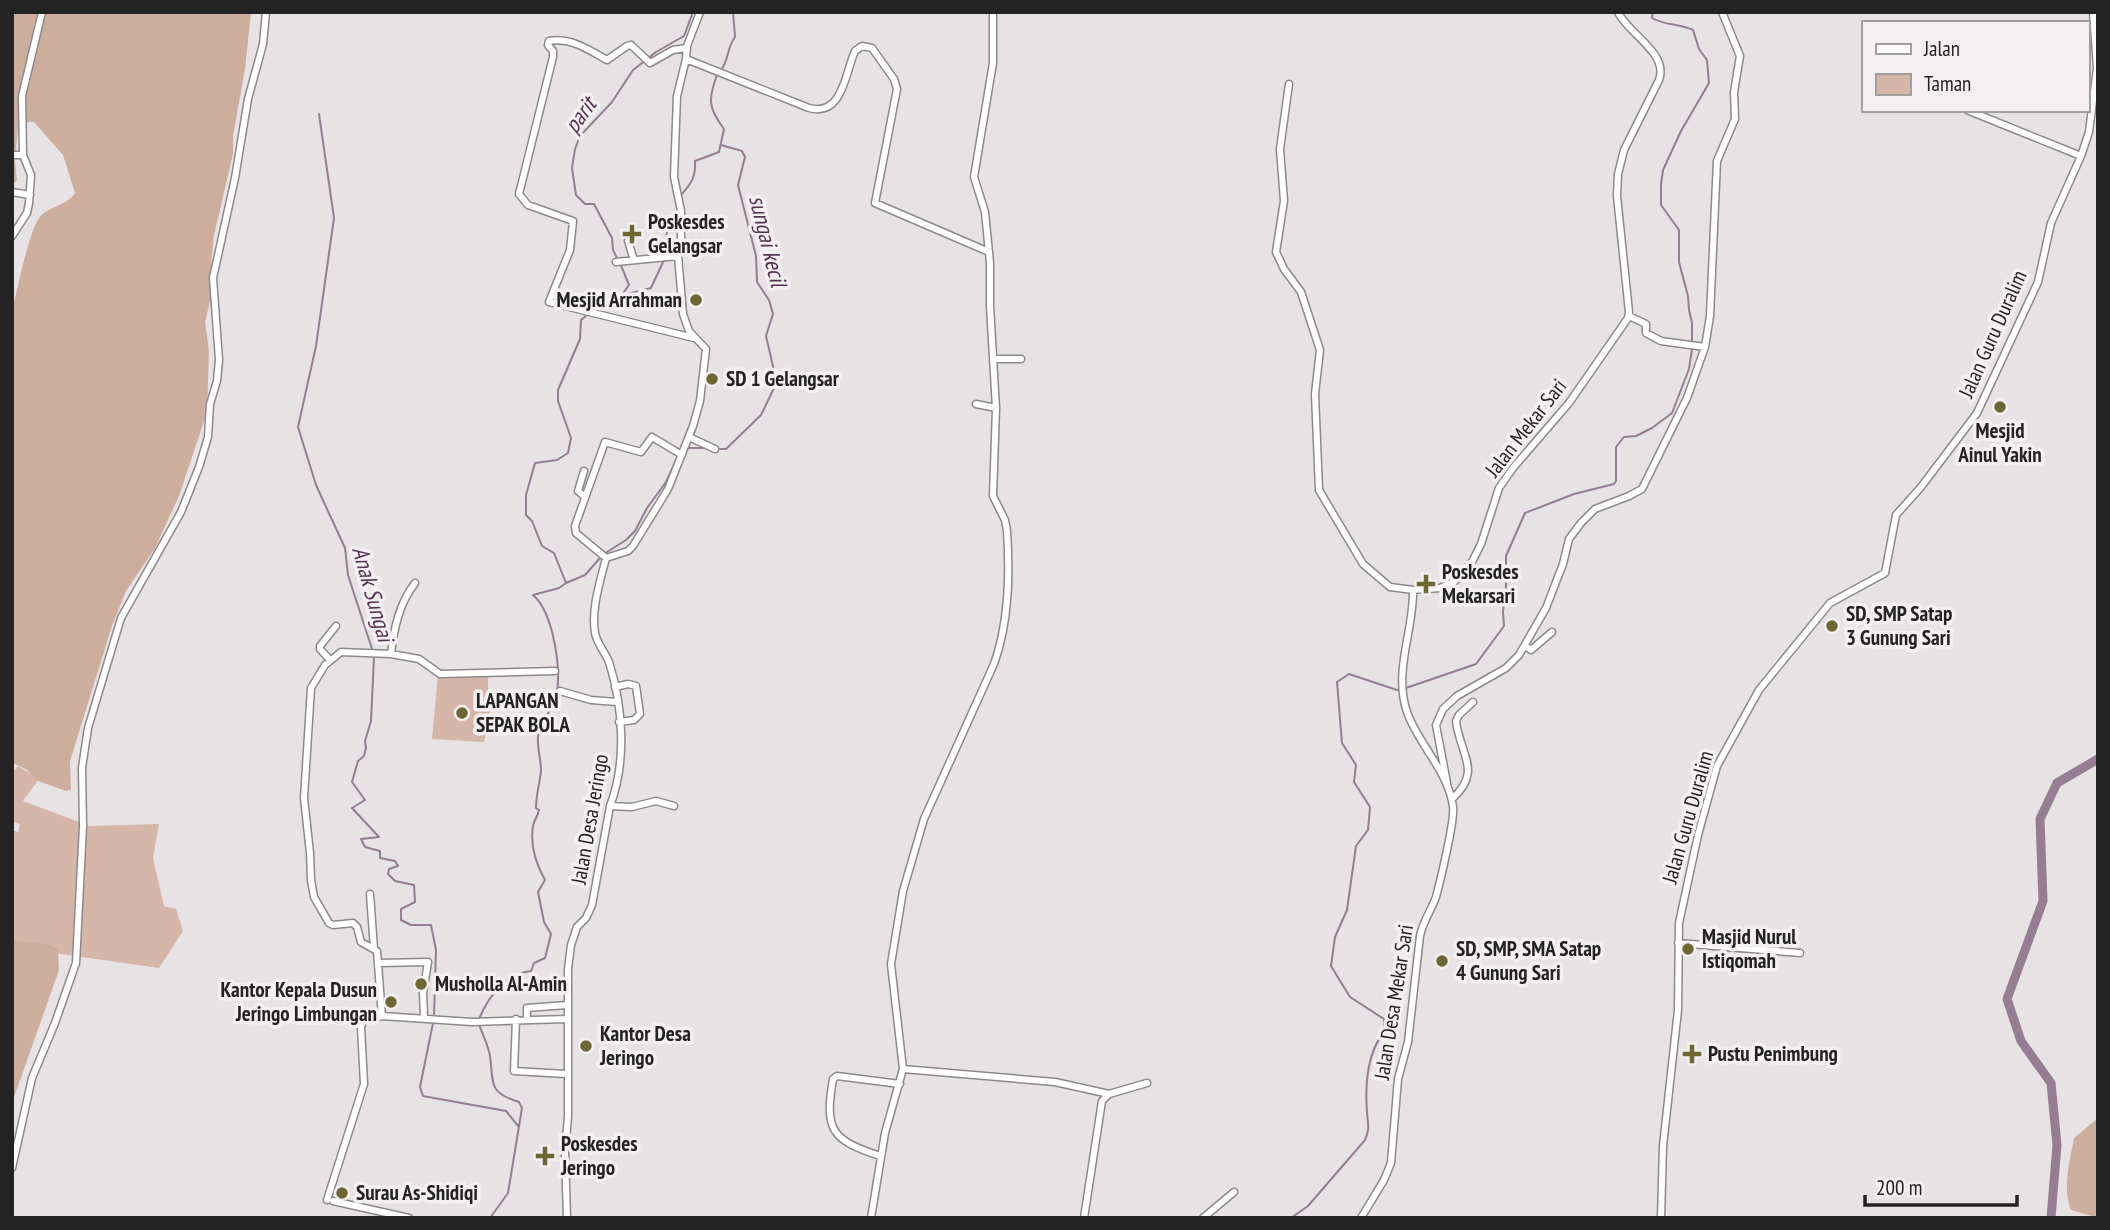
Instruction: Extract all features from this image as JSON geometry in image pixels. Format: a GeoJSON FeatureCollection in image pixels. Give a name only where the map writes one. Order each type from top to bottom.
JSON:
{"type":"FeatureCollection","features":[{"type":"Feature","properties":{"kind":"street"},"geometry":{"type":"LineString","coordinates":[[12,236],[27,213],[30,195],[31,175],[23,155],[22,87],[42,12]]}},
{"type":"Feature","properties":{"kind":"street"},"geometry":{"type":"LineString","coordinates":[[12,1168],[32,1078],[76,963],[83,835],[82,768],[88,729],[121,618],[181,512],[208,437],[210,404],[217,381],[219,360],[213,278],[235,178],[248,99],[263,44],[266,12]]}},
{"type":"Feature","properties":{"kind":"street"},"geometry":{"type":"LineString","coordinates":[[694,338],[683,314],[673,257],[681,240],[681,211],[674,177],[674,124],[686,48],[700,12]]}},
{"type":"Feature","properties":{"kind":"street"},"geometry":{"type":"LineString","coordinates":[[871,1218],[887,1122],[901,1084],[903,1069],[891,964],[906,875],[929,806],[994,664],[1006,619],[1007,531],[993,492],[996,408],[989,252],[985,212],[974,172],[993,63],[993,12]]}},
{"type":"Feature","properties":{"kind":"street"},"geometry":{"type":"LineString","coordinates":[[1618,12],[1658,59],[1662,71],[1624,150],[1618,174],[1617,196],[1629,316],[1646,324],[1646,333],[1656,339],[1705,347]]}},
{"type":"Feature","properties":{"kind":"street"},"geometry":{"type":"LineString","coordinates":[[1448,788],[1437,737],[1438,718],[1443,709],[1457,696],[1506,668],[1525,646],[1548,601],[1569,539],[1581,523],[1595,509],[1642,489],[1687,398],[1705,347],[1710,316],[1717,161],[1735,119],[1734,92],[1740,56],[1721,12]]}},
{"type":"Feature","properties":{"kind":"street","name":"Jalan Guru Duralim"},"geometry":{"type":"LineString","coordinates":[[1661,1218],[1663,1146],[1678,1010],[1681,909],[1714,775],[1723,753],[1759,690],[1830,603],[1885,573],[1896,515],[1967,428],[1992,384],[2005,350],[2038,282],[2052,223],[2081,156],[2091,124],[2097,68],[2094,12]]}},
{"type":"Feature","properties":{"kind":"street"},"geometry":{"type":"LineString","coordinates":[[680,453],[652,437],[641,452],[604,442],[575,530],[601,554],[628,551],[633,546],[668,489],[687,440],[699,401],[706,349],[694,338],[550,302],[570,250],[573,222],[528,205],[519,194],[553,55],[549,41],[577,44],[607,60],[631,46],[652,63],[673,50],[686,48]]}},
{"type":"Feature","properties":{"kind":"street"},"geometry":{"type":"LineString","coordinates":[[686,59],[809,108],[824,109],[838,99],[855,51],[862,46],[872,48],[894,79],[897,89],[875,204],[989,252]]}},
{"type":"Feature","properties":{"kind":"street","name":"Jalan Mekar Sari"},"geometry":{"type":"LineString","coordinates":[[1289,84],[1280,149],[1284,201],[1276,253],[1301,292],[1320,350],[1315,394],[1319,490],[1363,565],[1390,587],[1413,590],[1440,588],[1464,574],[1481,544],[1499,488],[1569,403],[1629,316]]}},
{"type":"Feature","properties":{"kind":"street"},"geometry":{"type":"LineString","coordinates":[[1972,112],[2081,156]]}},
{"type":"Feature","properties":{"kind":"street"},"geometry":{"type":"LineString","coordinates":[[12,155],[23,155]]}},
{"type":"Feature","properties":{"kind":"street"},"geometry":{"type":"LineString","coordinates":[[12,192],[30,195]]}},
{"type":"Feature","properties":{"kind":"street"},"geometry":{"type":"LineString","coordinates":[[628,241],[634,260]]}},
{"type":"Feature","properties":{"kind":"street"},"geometry":{"type":"LineString","coordinates":[[616,262],[673,257]]}},
{"type":"Feature","properties":{"kind":"street"},"geometry":{"type":"LineString","coordinates":[[994,359],[1021,359]]}},
{"type":"Feature","properties":{"kind":"street"},"geometry":{"type":"LineString","coordinates":[[976,404],[996,408]]}},
{"type":"Feature","properties":{"kind":"street"},"geometry":{"type":"LineString","coordinates":[[687,440],[715,449]]}},
{"type":"Feature","properties":{"kind":"street"},"geometry":{"type":"LineString","coordinates":[[584,471],[578,492],[584,496]]}},
{"type":"Feature","properties":{"kind":"street","name":"Jalan Desa Jeringo"},"geometry":{"type":"LineString","coordinates":[[567,1218],[566,1074],[571,945],[577,927],[586,918],[592,905],[621,759],[615,687],[594,629],[601,554]]}},
{"type":"Feature","properties":{"kind":"street"},"geometry":{"type":"LineString","coordinates":[[391,654],[393,636],[404,598],[415,583]]}},
{"type":"Feature","properties":{"kind":"street","name":"Jalan Desa Mekar Sari"},"geometry":{"type":"LineString","coordinates":[[1361,1218],[1391,1163],[1398,1079],[1408,1042],[1420,936],[1424,919],[1436,897],[1454,813],[1448,788],[1410,720],[1404,696],[1403,659],[1413,610],[1413,590]]}},
{"type":"Feature","properties":{"kind":"street"},"geometry":{"type":"LineString","coordinates":[[330,660],[320,646],[336,626]]}},
{"type":"Feature","properties":{"kind":"street"},"geometry":{"type":"LineString","coordinates":[[1525,646],[1532,650],[1552,632]]}},
{"type":"Feature","properties":{"kind":"street"},"geometry":{"type":"LineString","coordinates":[[374,949],[361,942],[357,927],[353,923],[329,923],[314,897],[304,798],[309,703],[311,688],[317,676],[330,660],[341,652],[391,654],[419,659],[440,674],[555,671]]}},
{"type":"Feature","properties":{"kind":"street"},"geometry":{"type":"LineString","coordinates":[[615,687],[628,684],[636,686],[640,714],[634,720],[619,722]]}},
{"type":"Feature","properties":{"kind":"street"},"geometry":{"type":"LineString","coordinates":[[560,691],[591,701],[617,702]]}},
{"type":"Feature","properties":{"kind":"street"},"geometry":{"type":"LineString","coordinates":[[1451,799],[1465,787],[1468,773],[1456,720],[1473,702]]}},
{"type":"Feature","properties":{"kind":"street"},"geometry":{"type":"LineString","coordinates":[[610,806],[632,807],[656,801],[674,806]]}},
{"type":"Feature","properties":{"kind":"street"},"geometry":{"type":"LineString","coordinates":[[370,894],[383,1016]]}},
{"type":"Feature","properties":{"kind":"street"},"geometry":{"type":"LineString","coordinates":[[1678,943],[1800,953]]}},
{"type":"Feature","properties":{"kind":"street"},"geometry":{"type":"LineString","coordinates":[[379,962],[428,962],[423,993],[424,1017]]}},
{"type":"Feature","properties":{"kind":"street"},"geometry":{"type":"LineString","coordinates":[[527,1019],[527,1007],[568,1005]]}},
{"type":"Feature","properties":{"kind":"street"},"geometry":{"type":"LineString","coordinates":[[409,1218],[330,1200],[364,1084],[363,1021],[383,1016],[472,1022],[567,1019]]}},
{"type":"Feature","properties":{"kind":"street"},"geometry":{"type":"LineString","coordinates":[[516,1019],[514,1071],[566,1074]]}},
{"type":"Feature","properties":{"kind":"street"},"geometry":{"type":"LineString","coordinates":[[903,1069],[1048,1081],[1109,1094]]}},
{"type":"Feature","properties":{"kind":"street"},"geometry":{"type":"LineString","coordinates":[[880,1156],[851,1146],[835,1133],[831,1118],[833,1079],[837,1076],[901,1084]]}},
{"type":"Feature","properties":{"kind":"street"},"geometry":{"type":"LineString","coordinates":[[1084,1218],[1100,1105],[1109,1094],[1147,1083]]}},
{"type":"Feature","properties":{"kind":"street"},"geometry":{"type":"LineString","coordinates":[[1203,1218],[1234,1192]]}},
{"type":"Feature","properties":{"kind":"green space","name":"LAPANGAN SEPAK BOLA"},"geometry":{"type":"Polygon","coordinates":[[[438,674],[488,674],[488,702],[491,706],[484,742],[432,739],[438,674]]]}},
{"type":"Feature","properties":{"kind":"green space"},"geometry":{"type":"Polygon","coordinates":[[[18,766],[39,779],[23,801],[90,826],[159,824],[153,858],[164,906],[176,909],[183,931],[159,968],[12,947],[12,830],[18,832],[20,824],[12,821],[12,773],[18,766]]]}},
{"type":"Feature","properties":{"kind":"shaded area"},"geometry":{"type":"Polygon","coordinates":[[[12,12],[251,12],[245,69],[233,136],[233,154],[214,235],[209,285],[213,289],[205,322],[209,351],[207,412],[179,496],[155,548],[126,591],[112,626],[70,761],[71,790],[66,791],[38,781],[26,769],[12,763],[12,310],[27,249],[39,218],[75,193],[63,155],[34,122],[18,127],[15,161],[17,180],[12,185],[12,12]]]}},
{"type":"Feature","properties":{"kind":"shaded area"},"geometry":{"type":"Polygon","coordinates":[[[12,940],[50,945],[58,950],[59,970],[12,1103],[12,940]]]}},
{"type":"Feature","properties":{"kind":"shaded area"},"geometry":{"type":"Polygon","coordinates":[[[2098,1118],[2098,1218],[2071,1210],[2067,1183],[2074,1138],[2098,1118]]]}},
{"type":"Feature","properties":{"kind":"waterway","name":"parit"},"geometry":{"type":"LineString","coordinates":[[617,258],[612,238],[594,204],[585,204],[576,195],[572,168],[575,149],[580,136],[612,102],[633,70],[656,52],[684,36],[693,12]]}},
{"type":"Feature","properties":{"kind":"waterway"},"geometry":{"type":"LineString","coordinates":[[721,70],[735,37],[733,12]]}},
{"type":"Feature","properties":{"kind":"waterway"},"geometry":{"type":"LineString","coordinates":[[1653,12],[1652,18],[1657,21],[1693,30],[1699,49],[1707,60],[1709,83],[1681,131],[1663,170],[1661,184],[1661,205],[1679,230],[1679,262],[1688,296],[1692,344]]}},
{"type":"Feature","properties":{"kind":"waterway","name":"sungai kecil"},"geometry":{"type":"LineString","coordinates":[[681,195],[692,180],[695,161],[719,152],[724,129],[711,103],[717,75]]}},
{"type":"Feature","properties":{"kind":"waterway","name":"Anak Sungai"},"geometry":{"type":"LineString","coordinates":[[319,114],[334,218],[316,346],[298,427],[316,485],[345,548],[348,575],[373,652]]}},
{"type":"Feature","properties":{"kind":"waterway","name":"sungai kecil"},"geometry":{"type":"LineString","coordinates":[[717,449],[726,449],[761,415],[775,386],[766,336],[773,314],[769,300],[757,282],[756,256],[738,185],[745,157],[742,151],[721,145]]}},
{"type":"Feature","properties":{"kind":"waterway"},"geometry":{"type":"LineString","coordinates":[[666,254],[667,234],[676,224],[678,213]]}},
{"type":"Feature","properties":{"kind":"waterway"},"geometry":{"type":"LineString","coordinates":[[592,310],[613,298],[651,288],[664,260]]}},
{"type":"Feature","properties":{"kind":"waterway","name":"parit"},"geometry":{"type":"LineString","coordinates":[[620,263],[629,285],[624,292]]}},
{"type":"Feature","properties":{"kind":"waterway"},"geometry":{"type":"LineString","coordinates":[[479,1019],[488,1002],[506,981],[531,971],[534,963],[545,958],[551,934],[544,922],[538,892],[545,880],[534,854],[532,833],[539,810],[536,808],[541,770],[538,737],[543,721],[556,698],[558,673],[551,629],[546,615],[533,595],[559,588],[566,583],[554,553],[542,546],[532,521],[526,515],[526,495],[535,463],[557,460],[568,453],[571,438],[558,401],[558,390],[580,339],[581,320],[588,314]]}},
{"type":"Feature","properties":{"kind":"waterway"},"geometry":{"type":"LineString","coordinates":[[1406,688],[1476,664],[1504,626],[1506,556],[1525,513],[1574,494],[1614,484],[1616,447],[1624,437],[1636,436],[1672,413],[1689,369],[1692,349]]}},
{"type":"Feature","properties":{"kind":"waterway","name":"sungai kecil"},"geometry":{"type":"LineString","coordinates":[[689,448],[708,448]]}},
{"type":"Feature","properties":{"kind":"waterway","name":"sungai kecil"},"geometry":{"type":"LineString","coordinates":[[604,554],[635,531],[673,467]]}},
{"type":"Feature","properties":{"kind":"waterway","name":"sungai kecil"},"geometry":{"type":"LineString","coordinates":[[566,583],[585,575],[600,558]]}},
{"type":"Feature","properties":{"kind":"waterway","name":"Anak Sungai"},"geometry":{"type":"LineString","coordinates":[[374,657],[371,721],[364,756],[358,761],[352,782],[365,800],[352,808],[379,837],[361,839],[365,847],[380,851],[380,858],[395,861],[398,866],[389,869],[388,874],[395,881],[414,885],[415,902],[401,909],[401,920],[411,925],[431,925],[436,950],[434,1016]]}},
{"type":"Feature","properties":{"kind":"waterway"},"geometry":{"type":"LineString","coordinates":[[1291,1218],[1308,1206],[1365,1140],[1368,1133],[1368,1070],[1378,1040],[1384,1032],[1384,1019],[1350,997],[1331,966],[1335,937],[1347,910],[1356,846],[1368,830],[1370,807],[1354,782],[1356,765],[1342,743],[1337,682],[1349,674],[1401,689]]}},
{"type":"Feature","properties":{"kind":"waterway"},"geometry":{"type":"LineString","coordinates":[[2051,1218],[2057,1145],[2051,1083],[2021,1041],[2007,999],[2043,901],[2040,819],[2057,783],[2098,759]]}},
{"type":"Feature","properties":{"kind":"waterway","name":"Anak Sungai"},"geometry":{"type":"LineString","coordinates":[[433,1023],[420,1087],[423,1096],[506,1111],[519,1127]]}},
{"type":"Feature","properties":{"kind":"waterway"},"geometry":{"type":"LineString","coordinates":[[479,1024],[489,1052],[494,1085],[502,1094],[519,1102],[522,1108],[508,1193],[490,1218]]}},
{"type":"Feature","properties":{"kind":"place","name":"Poskesdes Gelangsar"},"geometry":{"type":"Point","coordinates":[632,234]}},
{"type":"Feature","properties":{"kind":"place","name":"Mesjid Arrahman"},"geometry":{"type":"Point","coordinates":[696,300]}},
{"type":"Feature","properties":{"kind":"place","name":"SD 1 Gelangsar"},"geometry":{"type":"Point","coordinates":[712,379]}},
{"type":"Feature","properties":{"kind":"place","name":"Mesjid Ainul Yakin"},"geometry":{"type":"Point","coordinates":[2000,407]}},
{"type":"Feature","properties":{"kind":"place","name":"Poskesdes Mekarsari"},"geometry":{"type":"Point","coordinates":[1426,584]}},
{"type":"Feature","properties":{"kind":"place","name":"SD, SMP Satap 3 Gunung Sari"},"geometry":{"type":"Point","coordinates":[1832,626]}},
{"type":"Feature","properties":{"kind":"place","name":"LAPANGAN SEPAK BOLA"},"geometry":{"type":"Point","coordinates":[462,713]}},
{"type":"Feature","properties":{"kind":"place","name":"Masjid Nurul Istiqomah"},"geometry":{"type":"Point","coordinates":[1688,949]}},
{"type":"Feature","properties":{"kind":"place","name":"SD, SMP, SMA Satap 4 Gunung Sari"},"geometry":{"type":"Point","coordinates":[1442,961]}},
{"type":"Feature","properties":{"kind":"place","name":"Musholla Al-Amin"},"geometry":{"type":"Point","coordinates":[421,984]}},
{"type":"Feature","properties":{"kind":"place","name":"Kantor Kepala Dusun Jeringo Limbungan"},"geometry":{"type":"Point","coordinates":[391,1002]}},
{"type":"Feature","properties":{"kind":"place","name":"Kantor Desa Jeringo"},"geometry":{"type":"Point","coordinates":[586,1046]}},
{"type":"Feature","properties":{"kind":"place","name":"Pustu Penimbung"},"geometry":{"type":"Point","coordinates":[1692,1054]}},
{"type":"Feature","properties":{"kind":"place","name":"Poskesdes Jeringo"},"geometry":{"type":"Point","coordinates":[545,1156]}},
{"type":"Feature","properties":{"kind":"place","name":"Surau As-Shidiqi"},"geometry":{"type":"Point","coordinates":[342,1193]}}]}
